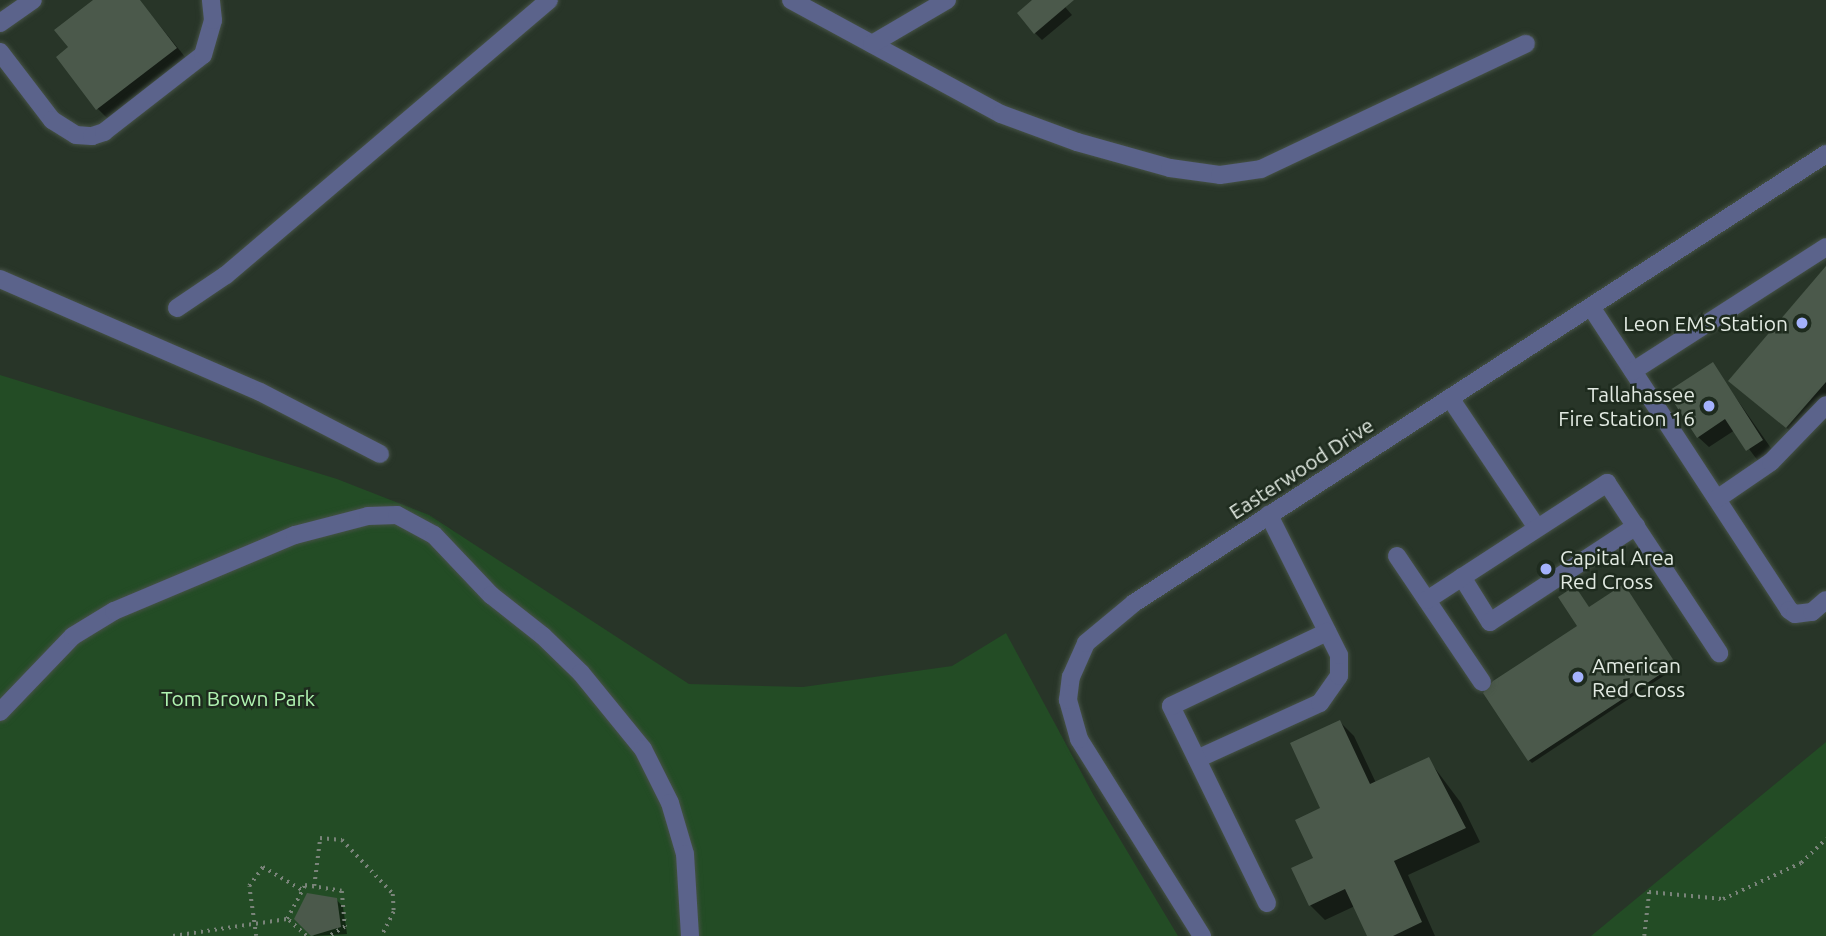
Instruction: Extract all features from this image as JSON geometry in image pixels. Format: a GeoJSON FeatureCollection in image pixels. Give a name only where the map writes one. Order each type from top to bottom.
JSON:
{"type":"FeatureCollection","features":[{"type":"Feature","properties":{"kind":"street"},"geometry":{"type":"LineString","coordinates":[[0,23],[33,0]]}},
{"type":"Feature","properties":{"kind":"street"},"geometry":{"type":"LineString","coordinates":[[0,52],[52,120],[76,135],[92,136],[104,132],[204,55],[213,20],[211,0]]}},
{"type":"Feature","properties":{"kind":"street"},"geometry":{"type":"LineString","coordinates":[[177,308],[226,275],[549,0]]}},
{"type":"Feature","properties":{"kind":"street"},"geometry":{"type":"LineString","coordinates":[[791,0],[1001,114],[1157,164],[1220,175],[1261,169],[1526,44]]}},
{"type":"Feature","properties":{"kind":"street"},"geometry":{"type":"LineString","coordinates":[[872,44],[947,0]]}},
{"type":"Feature","properties":{"kind":"street","name":"Easterwood Drive"},"geometry":{"type":"LineString","coordinates":[[1202,936],[1079,739],[1068,700],[1070,677],[1086,643],[1102,628],[1269,515],[1826,155]]}},
{"type":"Feature","properties":{"kind":"street"},"geometry":{"type":"LineString","coordinates":[[1633,371],[1826,247]]}},
{"type":"Feature","properties":{"kind":"street"},"geometry":{"type":"LineString","coordinates":[[0,279],[260,392],[380,454]]}},
{"type":"Feature","properties":{"kind":"street"},"geometry":{"type":"LineString","coordinates":[[1591,307],[1788,610],[1795,614],[1812,612],[1826,600]]}},
{"type":"Feature","properties":{"kind":"street"},"geometry":{"type":"LineString","coordinates":[[1450,398],[1537,528]]}},
{"type":"Feature","properties":{"kind":"street"},"geometry":{"type":"LineString","coordinates":[[1717,499],[1771,462],[1826,405]]}},
{"type":"Feature","properties":{"kind":"street"},"geometry":{"type":"LineString","coordinates":[[1427,600],[1608,483],[1719,653]]}},
{"type":"Feature","properties":{"kind":"street"},"geometry":{"type":"LineString","coordinates":[[0,712],[73,636],[114,611],[295,535],[368,516],[397,515],[434,535],[491,595],[543,636],[581,673],[643,749],[670,803],[685,854],[690,936]]}},
{"type":"Feature","properties":{"kind":"street"},"geometry":{"type":"LineString","coordinates":[[1197,759],[1320,702],[1339,676],[1339,655],[1269,515]]}},
{"type":"Feature","properties":{"kind":"street"},"geometry":{"type":"LineString","coordinates":[[1462,577],[1490,622],[1636,526]]}},
{"type":"Feature","properties":{"kind":"street"},"geometry":{"type":"LineString","coordinates":[[1397,555],[1482,682]]}},
{"type":"Feature","properties":{"kind":"street"},"geometry":{"type":"LineString","coordinates":[[1267,903],[1171,706],[1327,632]]}},
{"type":"Feature","properties":{"kind":"path"},"geometry":{"type":"LineString","coordinates":[[314,886],[320,838],[342,840],[393,894],[394,912],[382,936]]}},
{"type":"Feature","properties":{"kind":"path"},"geometry":{"type":"LineString","coordinates":[[1644,936],[1649,892],[1723,900],[1801,863],[1826,839]]}},
{"type":"Feature","properties":{"kind":"path"},"geometry":{"type":"LineString","coordinates":[[257,936],[249,886],[263,867],[302,890]]}},
{"type":"Feature","properties":{"kind":"path"},"geometry":{"type":"LineString","coordinates":[[287,919],[305,885],[342,891],[345,927],[330,936]]}},
{"type":"Feature","properties":{"kind":"path"},"geometry":{"type":"LineString","coordinates":[[173,936],[287,919]]}},
{"type":"Feature","properties":{"kind":"path"},"geometry":{"type":"LineString","coordinates":[[287,919],[306,936]]}},
{"type":"Feature","properties":{"kind":"green space","name":"Tom Brown Park"},"geometry":{"type":"Polygon","coordinates":[[[0,375],[337,479],[429,515],[689,684],[803,687],[952,666],[1006,633],[1094,796],[1178,936],[0,936],[0,375]]]}},
{"type":"Feature","properties":{"kind":"green space"},"geometry":{"type":"Polygon","coordinates":[[[1826,742],[1826,936],[1591,936],[1826,742]]]}},
{"type":"Feature","properties":{"kind":"building"},"geometry":{"type":"Polygon","coordinates":[[[93,0],[140,0],[177,48],[96,110],[56,57],[68,47],[54,30],[93,0]]]}},
{"type":"Feature","properties":{"kind":"building"},"geometry":{"type":"Polygon","coordinates":[[[1032,0],[1074,0],[1034,34],[1017,13],[1032,0]]]}},
{"type":"Feature","properties":{"kind":"building","name":"Leon EMS Station"},"geometry":{"type":"Polygon","coordinates":[[[1826,266],[1826,382],[1786,428],[1728,381],[1826,266]]]}},
{"type":"Feature","properties":{"kind":"building","name":"Tallahassee Fire Station 16"},"geometry":{"type":"Polygon","coordinates":[[[1713,362],[1763,440],[1746,451],[1725,419],[1697,438],[1667,392],[1713,362]]]}},
{"type":"Feature","properties":{"kind":"building","name":"American Red Cross"},"geometry":{"type":"Polygon","coordinates":[[[1624,584],[1676,664],[1528,761],[1483,693],[1493,681],[1577,626],[1558,597],[1575,586],[1589,607],[1624,584]]]}},
{"type":"Feature","properties":{"kind":"building"},"geometry":{"type":"Polygon","coordinates":[[[1340,720],[1370,784],[1429,757],[1466,828],[1394,861],[1422,922],[1393,936],[1367,936],[1345,889],[1309,906],[1291,868],[1313,858],[1295,820],[1320,808],[1290,743],[1340,720]]]}},
{"type":"Feature","properties":{"kind":"building"},"geometry":{"type":"Polygon","coordinates":[[[307,893],[337,898],[341,927],[311,936],[294,919],[307,893]]]}},
{"type":"Feature","properties":{"kind":"place","name":"Leon EMS Station"},"geometry":{"type":"Point","coordinates":[1802,323]}},
{"type":"Feature","properties":{"kind":"place","name":"Tallahassee Fire Station 16"},"geometry":{"type":"Point","coordinates":[1709,406]}},
{"type":"Feature","properties":{"kind":"place","name":"Capital Area Red Cross"},"geometry":{"type":"Point","coordinates":[1546,569]}},
{"type":"Feature","properties":{"kind":"place","name":"American Red Cross"},"geometry":{"type":"Point","coordinates":[1578,677]}}]}
